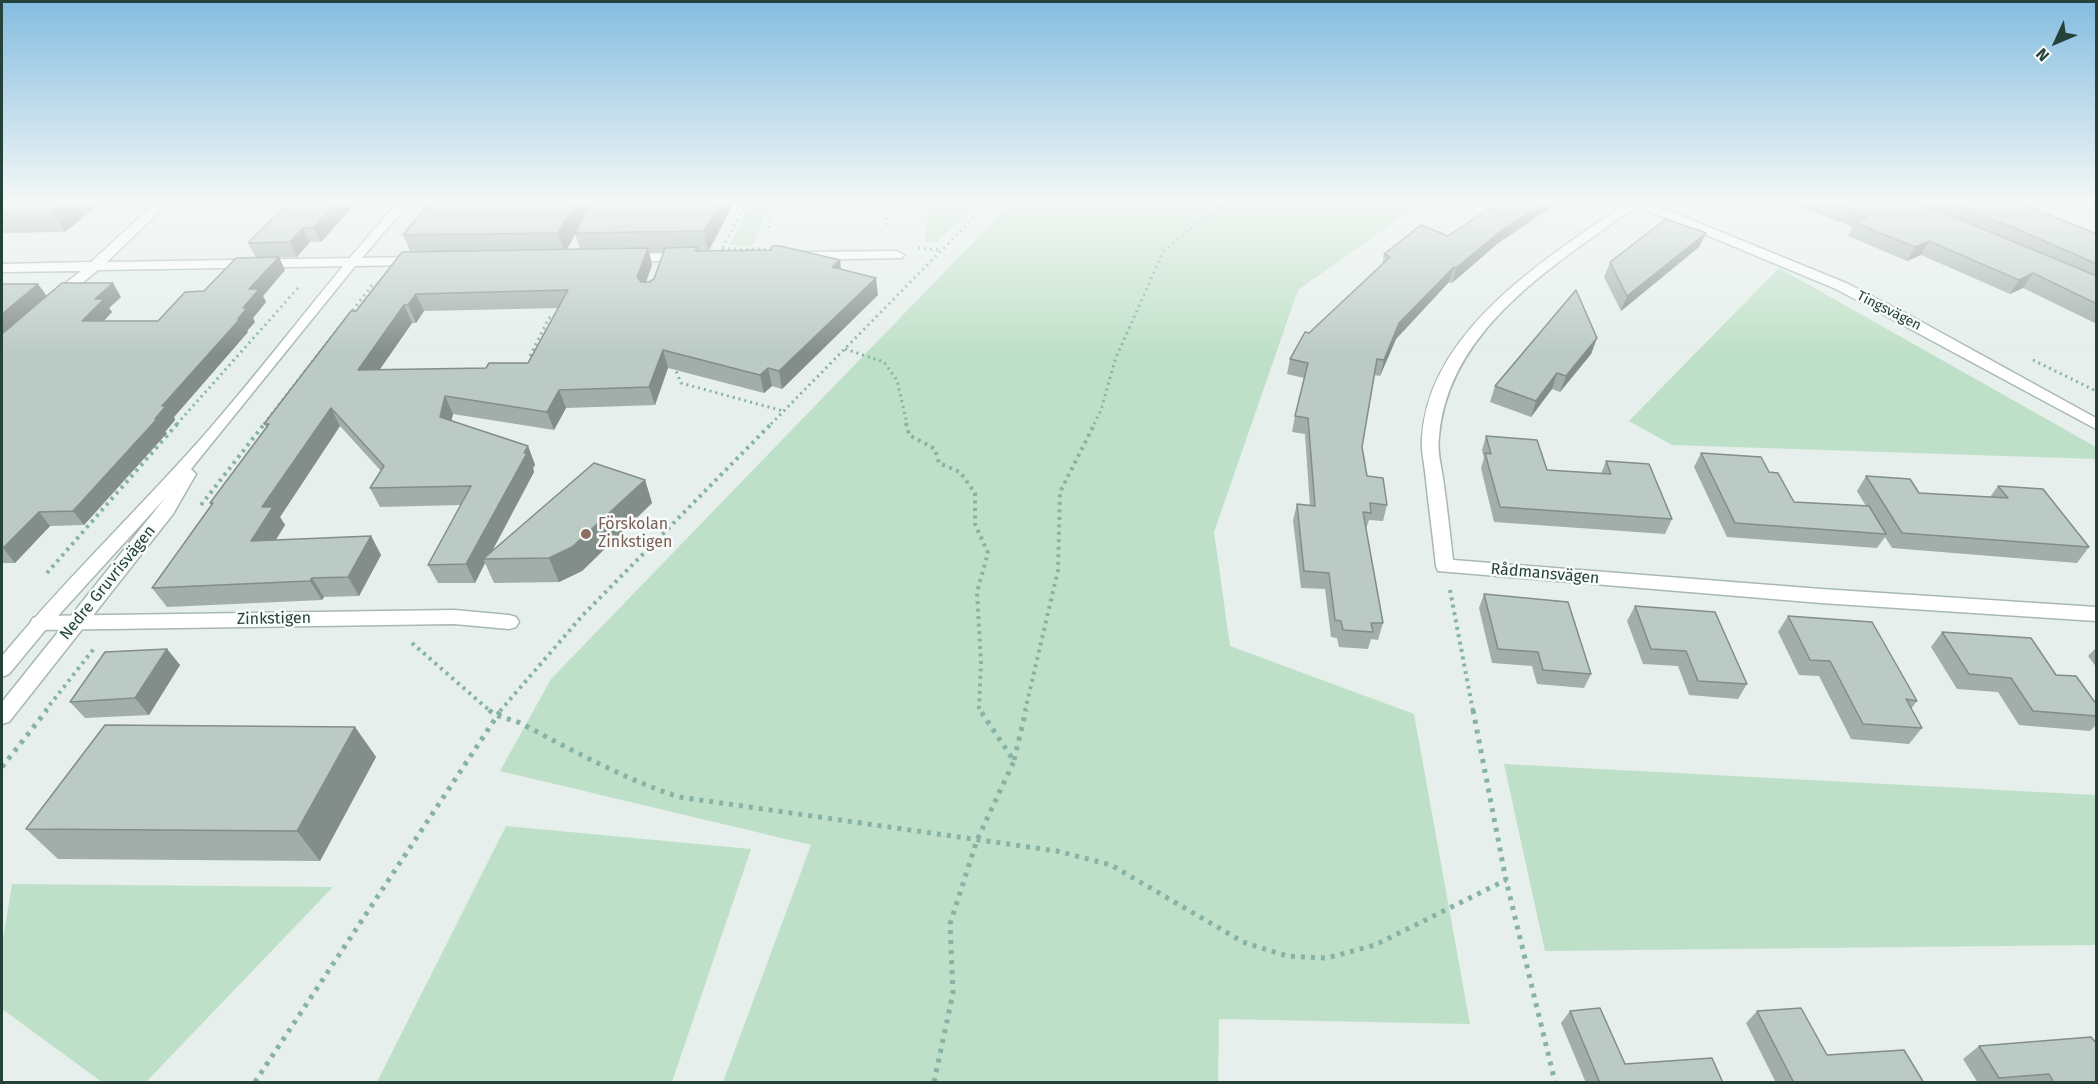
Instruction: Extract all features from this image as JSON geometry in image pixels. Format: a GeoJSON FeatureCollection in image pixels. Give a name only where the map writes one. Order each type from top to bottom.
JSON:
{"type":"FeatureCollection","features":[{"type":"Feature","properties":{"kind":"street"},"geometry":{"type":"LineString","coordinates":[[45,308],[109,254]]}},
{"type":"Feature","properties":{"kind":"street","name":"Nedre Gruvrisvägen"},"geometry":{"type":"LineString","coordinates":[[2,669],[40,623],[205,444],[358,254]]}},
{"type":"Feature","properties":{"kind":"street"},"geometry":{"type":"LineString","coordinates":[[1444,566],[1430,440],[1430,427],[1439,389],[1466,343],[1516,291],[1566,254]]}},
{"type":"Feature","properties":{"kind":"street","name":"Tingsvägen"},"geometry":{"type":"LineString","coordinates":[[1763,254],[1841,286],[1904,318],[2097,424]]}},
{"type":"Feature","properties":{"kind":"street"},"geometry":{"type":"LineString","coordinates":[[781,256],[897,255]]}},
{"type":"Feature","properties":{"kind":"street"},"geometry":{"type":"LineString","coordinates":[[616,258],[718,257]]}},
{"type":"Feature","properties":{"kind":"street"},"geometry":{"type":"LineString","coordinates":[[2,268],[427,261]]}},
{"type":"Feature","properties":{"kind":"street","name":"Nedre Gruvrisvägen"},"geometry":{"type":"LineString","coordinates":[[2,716],[167,510],[205,444]]}},
{"type":"Feature","properties":{"kind":"street","name":"Rådmansvägen"},"geometry":{"type":"LineString","coordinates":[[1444,566],[1821,596],[2097,614]]}},
{"type":"Feature","properties":{"kind":"street","name":"Zinkstigen"},"geometry":{"type":"LineString","coordinates":[[40,623],[454,617],[509,622]]}},
{"type":"Feature","properties":{"kind":"path"},"geometry":{"type":"LineString","coordinates":[[255,1083],[496,716],[582,616],[938,254]]}},
{"type":"Feature","properties":{"kind":"path"},"geometry":{"type":"LineString","coordinates":[[934,1083],[953,993],[950,924],[977,840],[1014,761],[1058,570],[1060,492],[1101,410],[1115,360],[1161,254]]}},
{"type":"Feature","properties":{"kind":"path"},"geometry":{"type":"LineString","coordinates":[[200,507],[379,277]]}},
{"type":"Feature","properties":{"kind":"path"},"geometry":{"type":"LineString","coordinates":[[46,575],[299,287]]}},
{"type":"Feature","properties":{"kind":"path"},"geometry":{"type":"LineString","coordinates":[[537,369],[530,356],[549,318],[560,318]]}},
{"type":"Feature","properties":{"kind":"path"},"geometry":{"type":"LineString","coordinates":[[844,349],[884,362],[897,380],[909,435],[935,449],[939,463],[960,472],[975,493],[975,524],[988,553],[977,592],[981,663],[979,708],[1014,761]]}},
{"type":"Feature","properties":{"kind":"path"},"geometry":{"type":"LineString","coordinates":[[678,357],[674,366],[681,383],[784,411]]}},
{"type":"Feature","properties":{"kind":"path"},"geometry":{"type":"LineString","coordinates":[[1444,566],[1506,880],[1555,1083]]}},
{"type":"Feature","properties":{"kind":"path"},"geometry":{"type":"LineString","coordinates":[[404,636],[496,716],[518,722],[637,783],[679,797],[1057,851],[1111,865],[1243,942],[1287,956],[1327,958],[1376,945],[1506,880]]}},
{"type":"Feature","properties":{"kind":"path"},"geometry":{"type":"LineString","coordinates":[[2,767],[99,643]]}},
{"type":"Feature","properties":{"kind":"green space"},"geometry":{"type":"Polygon","coordinates":[[[962,254],[1349,254],[1298,290],[1214,532],[1230,646],[1414,714],[1470,1024],[1219,1019],[1218,1082],[723,1082],[811,845],[500,771],[551,679],[962,254]]]}},
{"type":"Feature","properties":{"kind":"green space"},"geometry":{"type":"Polygon","coordinates":[[[1779,268],[2096,447],[2096,459],[1672,445],[1629,421],[1779,268]]]}},
{"type":"Feature","properties":{"kind":"green space"},"geometry":{"type":"Polygon","coordinates":[[[1504,764],[2096,795],[2096,945],[1545,951],[1504,764]]]}},
{"type":"Feature","properties":{"kind":"green space"},"geometry":{"type":"Polygon","coordinates":[[[506,826],[751,849],[672,1082],[377,1082],[506,826]]]}},
{"type":"Feature","properties":{"kind":"green space"},"geometry":{"type":"Polygon","coordinates":[[[12,884],[333,887],[146,1082],[102,1082],[2,1009],[2,945],[12,884]]]}},
{"type":"Feature","properties":{"kind":"building"},"geometry":{"type":"Polygon","coordinates":[[[401,254],[646,254],[637,277],[641,282],[654,279],[663,254],[813,254],[840,260],[832,267],[876,278],[779,371],[768,368],[760,375],[663,350],[649,387],[559,390],[547,412],[445,396],[440,417],[528,446],[524,453],[527,453],[466,564],[428,565],[471,486],[370,488],[384,466],[331,408],[262,507],[273,507],[251,541],[371,536],[348,577],[312,578],[310,581],[152,588],[213,503],[210,503],[269,424],[264,424],[351,311],[356,311],[401,254]],[[568,290],[416,294],[408,305],[404,305],[358,370],[486,368],[489,363],[528,363],[568,290]]]}},
{"type":"Feature","properties":{"kind":"building"},"geometry":{"type":"Polygon","coordinates":[[[1384,254],[1473,254],[1456,268],[1454,267],[1399,323],[1384,360],[1377,359],[1362,447],[1367,476],[1383,478],[1387,505],[1370,503],[1371,513],[1363,512],[1383,623],[1371,623],[1373,632],[1343,630],[1341,621],[1335,620],[1329,573],[1304,571],[1297,504],[1315,506],[1308,418],[1295,416],[1308,363],[1290,359],[1305,332],[1309,333],[1390,257],[1384,254]]]}},
{"type":"Feature","properties":{"kind":"building"},"geometry":{"type":"Polygon","coordinates":[[[1621,254],[1680,254],[1627,296],[1610,262],[1621,254]]]}},
{"type":"Feature","properties":{"kind":"building"},"geometry":{"type":"Polygon","coordinates":[[[1958,254],[2043,254],[2097,276],[2097,304],[2033,273],[2019,280],[1958,254]]]}},
{"type":"Feature","properties":{"kind":"building"},"geometry":{"type":"Polygon","coordinates":[[[2073,254],[2097,254],[2097,264],[2073,254]]]}},
{"type":"Feature","properties":{"kind":"building"},"geometry":{"type":"Polygon","coordinates":[[[279,257],[249,289],[259,289],[243,308],[247,308],[238,319],[240,319],[162,406],[166,406],[155,419],[157,419],[73,511],[39,512],[2,548],[2,334],[62,283],[113,283],[95,299],[104,299],[82,321],[158,321],[185,292],[204,291],[236,258],[279,257]]]}},
{"type":"Feature","properties":{"kind":"building"},"geometry":{"type":"Polygon","coordinates":[[[2,284],[38,284],[2,314],[2,284]]]}},
{"type":"Feature","properties":{"kind":"building"},"geometry":{"type":"Polygon","coordinates":[[[1576,290],[1597,338],[1566,376],[1557,373],[1536,401],[1495,386],[1576,290]]]}},
{"type":"Feature","properties":{"kind":"building"},"geometry":{"type":"Polygon","coordinates":[[[1486,436],[1537,440],[1547,470],[1611,474],[1606,461],[1649,464],[1672,519],[1500,507],[1485,453],[1491,454],[1486,436]]]}},
{"type":"Feature","properties":{"kind":"building"},"geometry":{"type":"Polygon","coordinates":[[[1701,453],[1761,457],[1769,472],[1778,473],[1794,502],[1869,506],[1886,534],[1735,523],[1701,453]]]}},
{"type":"Feature","properties":{"kind":"building"},"geometry":{"type":"Polygon","coordinates":[[[594,463],[645,480],[572,547],[549,558],[483,559],[594,463]]]}},
{"type":"Feature","properties":{"kind":"building"},"geometry":{"type":"Polygon","coordinates":[[[1866,476],[1910,479],[1919,493],[2008,498],[1998,486],[2043,489],[2089,547],[1902,533],[1866,476]]]}},
{"type":"Feature","properties":{"kind":"building"},"geometry":{"type":"Polygon","coordinates":[[[1484,594],[1568,602],[1591,674],[1543,670],[1538,652],[1498,649],[1484,594]]]}},
{"type":"Feature","properties":{"kind":"building"},"geometry":{"type":"Polygon","coordinates":[[[1635,606],[1715,612],[1747,684],[1698,681],[1686,651],[1651,649],[1635,606]]]}},
{"type":"Feature","properties":{"kind":"building"},"geometry":{"type":"Polygon","coordinates":[[[1788,616],[1872,622],[1917,701],[1906,699],[1922,728],[1863,724],[1830,661],[1810,660],[1788,616]]]}},
{"type":"Feature","properties":{"kind":"building"},"geometry":{"type":"Polygon","coordinates":[[[1942,632],[2031,638],[2056,675],[2076,676],[2097,705],[2097,716],[2033,711],[2011,678],[1969,674],[1942,632]]]}},
{"type":"Feature","properties":{"kind":"building"},"geometry":{"type":"Polygon","coordinates":[[[167,649],[135,698],[70,702],[105,652],[167,649]]]}},
{"type":"Feature","properties":{"kind":"building"},"geometry":{"type":"Polygon","coordinates":[[[105,725],[355,727],[297,831],[26,829],[105,725]]]}},
{"type":"Feature","properties":{"kind":"building"},"geometry":{"type":"Polygon","coordinates":[[[1600,1008],[1625,1064],[1712,1058],[1723,1083],[1600,1083],[1570,1011],[1600,1008]]]}},
{"type":"Feature","properties":{"kind":"building"},"geometry":{"type":"Polygon","coordinates":[[[1801,1008],[1827,1055],[1904,1050],[1924,1083],[1794,1083],[1757,1011],[1801,1008]]]}},
{"type":"Feature","properties":{"kind":"building"},"geometry":{"type":"Polygon","coordinates":[[[2091,1037],[2097,1044],[2097,1083],[2054,1083],[2049,1074],[1999,1078],[1979,1046],[2091,1037]]]}},
{"type":"Feature","properties":{"kind":"place","name":"Förskolan Zinkstigen"},"geometry":{"type":"Point","coordinates":[586,534]}}]}
